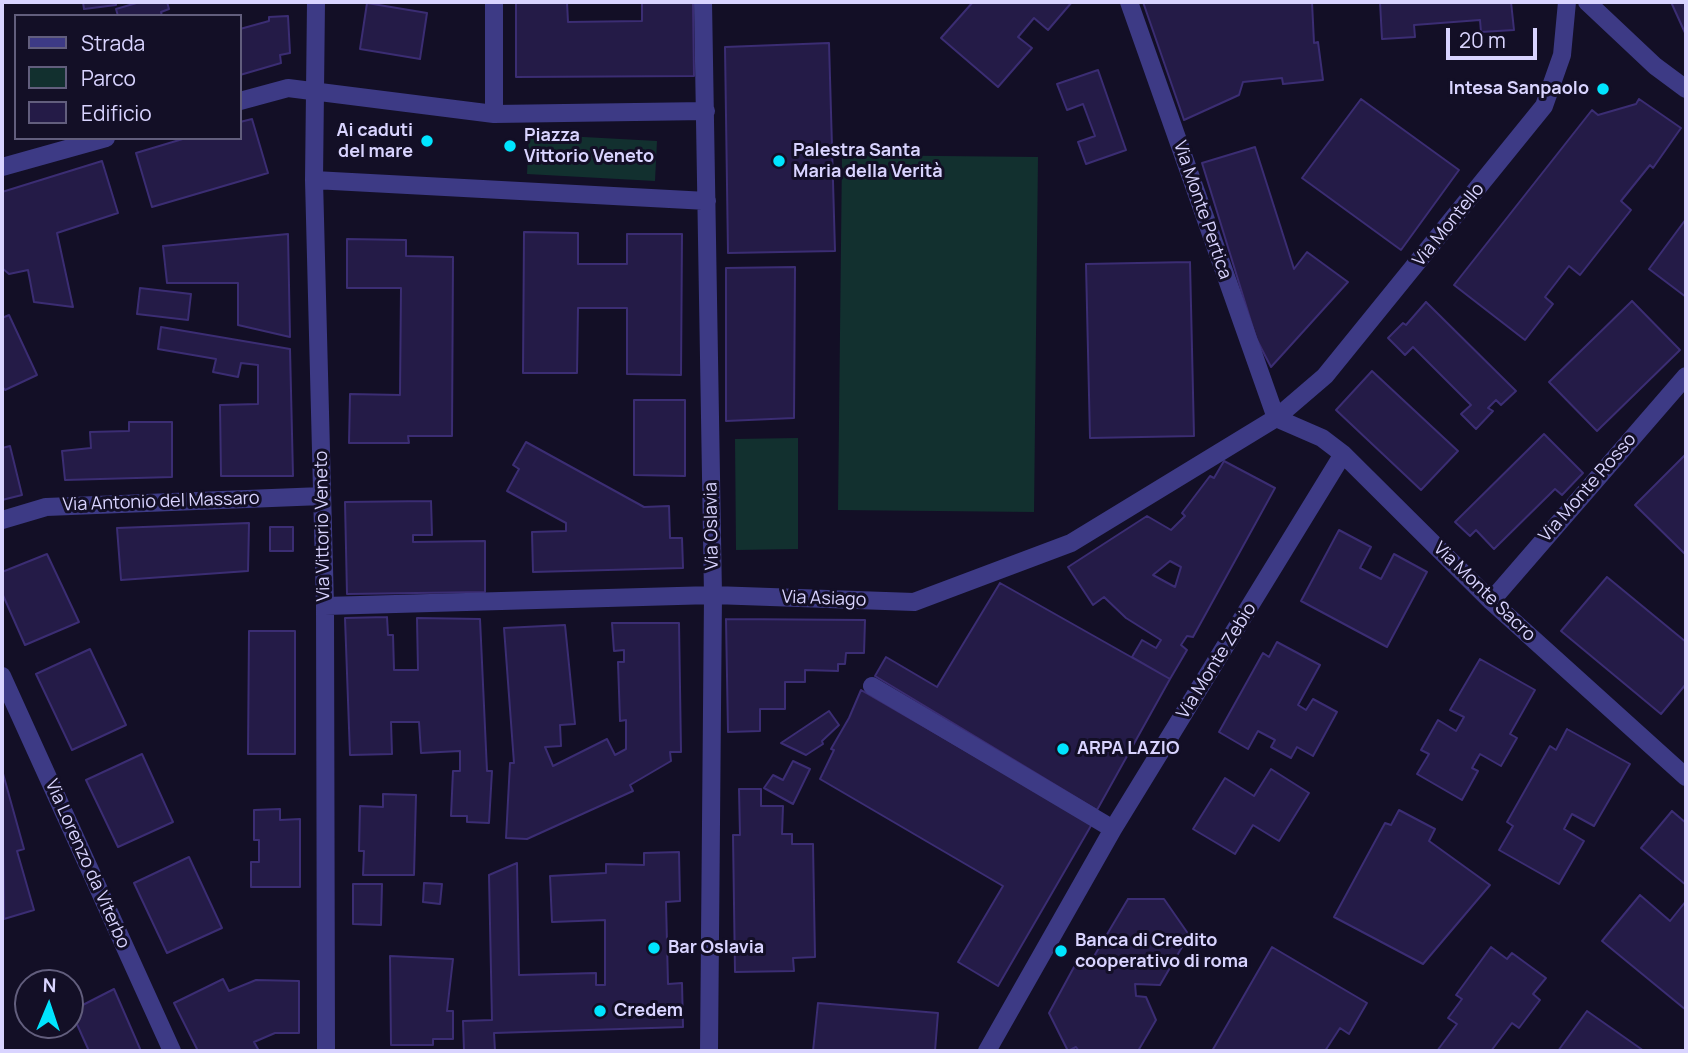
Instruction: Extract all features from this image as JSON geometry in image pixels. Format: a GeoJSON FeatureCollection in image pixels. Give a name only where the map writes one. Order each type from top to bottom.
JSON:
{"type":"FeatureCollection","features":[{"type":"Feature","properties":{"kind":"street","name":"Via Vittorio Veneto"},"geometry":{"type":"LineString","coordinates":[[316,2],[314,180],[325,606],[326,1051]]}},
{"type":"Feature","properties":{"kind":"street"},"geometry":{"type":"LineString","coordinates":[[494,2],[494,114]]}},
{"type":"Feature","properties":{"kind":"street","name":"Via Oslavia"},"geometry":{"type":"LineString","coordinates":[[703,2],[713,595],[709,1051]]}},
{"type":"Feature","properties":{"kind":"street","name":"Via Monte Pertica"},"geometry":{"type":"LineString","coordinates":[[1129,2],[1276,418]]}},
{"type":"Feature","properties":{"kind":"street","name":"Via Montello"},"geometry":{"type":"LineString","coordinates":[[1276,418],[1325,376],[1544,106],[1562,55],[1566,2]]}},
{"type":"Feature","properties":{"kind":"street"},"geometry":{"type":"LineString","coordinates":[[1587,2],[1655,66],[1686,89]]}},
{"type":"Feature","properties":{"kind":"street"},"geometry":{"type":"LineString","coordinates":[[242,100],[288,88],[494,114],[706,111]]}},
{"type":"Feature","properties":{"kind":"street"},"geometry":{"type":"LineString","coordinates":[[2,167],[99,140]]}},
{"type":"Feature","properties":{"kind":"street"},"geometry":{"type":"LineString","coordinates":[[314,180],[707,201]]}},
{"type":"Feature","properties":{"kind":"street","name":"Via Monte Rosso"},"geometry":{"type":"LineString","coordinates":[[1491,601],[1686,376]]}},
{"type":"Feature","properties":{"kind":"street","name":"Via Monte Sacro"},"geometry":{"type":"LineString","coordinates":[[1276,418],[1322,438],[1343,454],[1491,601],[1686,777]]}},
{"type":"Feature","properties":{"kind":"street","name":"Via Asiago"},"geometry":{"type":"LineString","coordinates":[[325,606],[713,595],[914,602],[1072,542],[1276,418]]}},
{"type":"Feature","properties":{"kind":"street","name":"Via Monte Zebio"},"geometry":{"type":"LineString","coordinates":[[987,1051],[1113,829],[1343,454]]}},
{"type":"Feature","properties":{"kind":"street","name":"Via Antonio del Massaro"},"geometry":{"type":"LineString","coordinates":[[2,520],[46,507],[322,496]]}},
{"type":"Feature","properties":{"kind":"street","name":"Via Lorenzo da Viterbo"},"geometry":{"type":"LineString","coordinates":[[2,676],[172,1051]]}},
{"type":"Feature","properties":{"kind":"street"},"geometry":{"type":"LineString","coordinates":[[872,686],[1113,829]]}},
{"type":"Feature","properties":{"kind":"green space"},"geometry":{"type":"Polygon","coordinates":[[[529,134],[657,141],[655,181],[527,174],[529,134]]]}},
{"type":"Feature","properties":{"kind":"green space"},"geometry":{"type":"Polygon","coordinates":[[[842,155],[1038,157],[1034,512],[838,510],[842,155]]]}},
{"type":"Feature","properties":{"kind":"green space"},"geometry":{"type":"Polygon","coordinates":[[[798,438],[798,549],[736,550],[735,439],[798,438]]]}},
{"type":"Feature","properties":{"kind":"building"},"geometry":{"type":"Polygon","coordinates":[[[83,2],[116,2],[116,5],[84,9],[83,2]]]}},
{"type":"Feature","properties":{"kind":"building"},"geometry":{"type":"Polygon","coordinates":[[[140,2],[167,2],[169,9],[162,14],[117,14],[116,9],[140,2]]]}},
{"type":"Feature","properties":{"kind":"building"},"geometry":{"type":"Polygon","coordinates":[[[516,2],[567,2],[568,22],[642,21],[642,2],[693,2],[694,76],[516,77],[516,2]]]}},
{"type":"Feature","properties":{"kind":"building"},"geometry":{"type":"Polygon","coordinates":[[[973,2],[1072,2],[1048,30],[1034,18],[1018,37],[1032,48],[998,87],[941,38],[973,2]]]}},
{"type":"Feature","properties":{"kind":"building"},"geometry":{"type":"Polygon","coordinates":[[[1143,2],[1312,2],[1314,43],[1318,42],[1323,80],[1283,84],[1282,78],[1243,82],[1239,95],[1184,120],[1143,2]]]}},
{"type":"Feature","properties":{"kind":"building"},"geometry":{"type":"Polygon","coordinates":[[[1380,2],[1511,2],[1514,30],[1481,32],[1480,20],[1414,25],[1415,37],[1382,39],[1380,2]]]}},
{"type":"Feature","properties":{"kind":"building"},"geometry":{"type":"Polygon","coordinates":[[[1671,2],[1686,2],[1686,35],[1671,2]]]}},
{"type":"Feature","properties":{"kind":"building"},"geometry":{"type":"Polygon","coordinates":[[[367,3],[427,13],[420,59],[360,49],[367,3]]]}},
{"type":"Feature","properties":{"kind":"building"},"geometry":{"type":"Polygon","coordinates":[[[288,16],[290,53],[280,55],[281,63],[242,74],[242,28],[269,21],[269,17],[288,16]]]}},
{"type":"Feature","properties":{"kind":"building","name":"Palestra Santa Maria della Verità"},"geometry":{"type":"Polygon","coordinates":[[[829,43],[835,251],[728,253],[725,47],[829,43]]]}},
{"type":"Feature","properties":{"kind":"building"},"geometry":{"type":"Polygon","coordinates":[[[1098,70],[1126,150],[1086,164],[1078,142],[1095,136],[1083,104],[1067,110],[1057,84],[1098,70]]]}},
{"type":"Feature","properties":{"kind":"building"},"geometry":{"type":"Polygon","coordinates":[[[1361,99],[1459,170],[1401,250],[1302,178],[1361,99]]]}},
{"type":"Feature","properties":{"kind":"building"},"geometry":{"type":"Polygon","coordinates":[[[1639,99],[1681,128],[1653,168],[1650,165],[1621,201],[1631,210],[1580,275],[1569,266],[1545,297],[1553,304],[1525,340],[1454,285],[1592,110],[1598,115],[1636,104],[1639,99]]]}},
{"type":"Feature","properties":{"kind":"building"},"geometry":{"type":"Polygon","coordinates":[[[252,119],[268,173],[152,207],[136,153],[179,140],[242,140],[242,122],[252,119]]]}},
{"type":"Feature","properties":{"kind":"building"},"geometry":{"type":"Polygon","coordinates":[[[1255,147],[1294,269],[1307,252],[1348,282],[1271,367],[1256,338],[1202,163],[1255,147]]]}},
{"type":"Feature","properties":{"kind":"building"},"geometry":{"type":"Polygon","coordinates":[[[102,161],[118,213],[57,233],[73,307],[34,302],[28,270],[9,274],[2,268],[2,192],[102,161]]]}},
{"type":"Feature","properties":{"kind":"building"},"geometry":{"type":"Polygon","coordinates":[[[1686,219],[1686,297],[1649,269],[1686,219]]]}},
{"type":"Feature","properties":{"kind":"building"},"geometry":{"type":"Polygon","coordinates":[[[524,232],[578,233],[578,264],[627,264],[627,234],[682,234],[681,375],[627,374],[627,308],[578,308],[577,373],[523,373],[524,232]]]}},
{"type":"Feature","properties":{"kind":"building"},"geometry":{"type":"Polygon","coordinates":[[[288,234],[290,337],[238,325],[238,283],[167,283],[163,246],[288,234]]]}},
{"type":"Feature","properties":{"kind":"building"},"geometry":{"type":"Polygon","coordinates":[[[347,239],[406,240],[406,256],[453,257],[452,436],[408,436],[409,443],[349,443],[350,394],[400,395],[401,288],[347,288],[347,239]]]}},
{"type":"Feature","properties":{"kind":"building"},"geometry":{"type":"Polygon","coordinates":[[[1190,262],[1194,436],[1090,438],[1086,264],[1190,262]]]}},
{"type":"Feature","properties":{"kind":"building"},"geometry":{"type":"Polygon","coordinates":[[[795,267],[794,418],[726,421],[726,268],[795,267]]]}},
{"type":"Feature","properties":{"kind":"building"},"geometry":{"type":"Polygon","coordinates":[[[140,288],[191,294],[188,320],[137,314],[140,288]]]}},
{"type":"Feature","properties":{"kind":"building"},"geometry":{"type":"Polygon","coordinates":[[[1632,301],[1680,350],[1597,431],[1549,382],[1632,301]]]}},
{"type":"Feature","properties":{"kind":"building"},"geometry":{"type":"Polygon","coordinates":[[[1426,302],[1516,391],[1501,405],[1496,400],[1488,408],[1493,411],[1476,429],[1461,414],[1471,405],[1413,347],[1405,355],[1388,338],[1403,323],[1406,325],[1426,302]]]}},
{"type":"Feature","properties":{"kind":"building"},"geometry":{"type":"Polygon","coordinates":[[[9,315],[37,375],[5,390],[2,386],[2,318],[9,315]]]}},
{"type":"Feature","properties":{"kind":"building"},"geometry":{"type":"Polygon","coordinates":[[[161,327],[290,349],[293,476],[221,476],[220,405],[258,404],[258,365],[241,363],[238,377],[213,372],[216,359],[158,349],[161,327]]]}},
{"type":"Feature","properties":{"kind":"building"},"geometry":{"type":"Polygon","coordinates":[[[1372,371],[1458,451],[1421,490],[1336,410],[1372,371]]]}},
{"type":"Feature","properties":{"kind":"building"},"geometry":{"type":"Polygon","coordinates":[[[634,400],[685,400],[685,476],[634,475],[634,400]]]}},
{"type":"Feature","properties":{"kind":"building"},"geometry":{"type":"Polygon","coordinates":[[[129,422],[172,422],[172,477],[65,480],[62,451],[91,448],[90,432],[129,431],[129,422]]]}},
{"type":"Feature","properties":{"kind":"building"},"geometry":{"type":"Polygon","coordinates":[[[1544,434],[1583,473],[1562,495],[1555,489],[1494,549],[1476,530],[1470,536],[1455,522],[1544,434]]]}},
{"type":"Feature","properties":{"kind":"building"},"geometry":{"type":"Polygon","coordinates":[[[526,442],[644,507],[669,506],[670,538],[682,538],[683,568],[533,572],[532,532],[566,531],[566,523],[507,491],[519,469],[513,465],[526,442]]]}},
{"type":"Feature","properties":{"kind":"building"},"geometry":{"type":"Polygon","coordinates":[[[10,446],[22,495],[2,500],[2,448],[10,446]]]}},
{"type":"Feature","properties":{"kind":"building"},"geometry":{"type":"Polygon","coordinates":[[[1686,454],[1686,553],[1685,554],[1635,505],[1686,454]]]}},
{"type":"Feature","properties":{"kind":"building"},"geometry":{"type":"Polygon","coordinates":[[[1224,461],[1275,488],[1193,637],[1187,636],[1181,645],[1187,650],[1170,679],[1132,657],[1142,640],[1156,648],[1161,640],[1126,618],[1104,597],[1093,605],[1068,567],[1147,516],[1171,530],[1185,516],[1182,513],[1210,476],[1214,478],[1224,461]],[[1170,561],[1153,575],[1175,587],[1181,567],[1170,561]]]}},
{"type":"Feature","properties":{"kind":"building"},"geometry":{"type":"Polygon","coordinates":[[[431,501],[432,535],[413,535],[413,542],[485,541],[485,592],[347,594],[345,502],[431,501]]]}},
{"type":"Feature","properties":{"kind":"building"},"geometry":{"type":"Polygon","coordinates":[[[249,523],[248,571],[121,580],[117,528],[249,523]]]}},
{"type":"Feature","properties":{"kind":"building"},"geometry":{"type":"Polygon","coordinates":[[[270,527],[293,527],[293,551],[270,551],[270,527]]]}},
{"type":"Feature","properties":{"kind":"building"},"geometry":{"type":"Polygon","coordinates":[[[1339,530],[1371,547],[1360,568],[1381,579],[1394,554],[1427,572],[1387,647],[1301,601],[1339,530]]]}},
{"type":"Feature","properties":{"kind":"building"},"geometry":{"type":"Polygon","coordinates":[[[47,554],[79,622],[25,645],[2,593],[2,572],[47,554]]]}},
{"type":"Feature","properties":{"kind":"building"},"geometry":{"type":"Polygon","coordinates":[[[1607,577],[1686,642],[1686,684],[1661,714],[1561,631],[1607,577]]]}},
{"type":"Feature","properties":{"kind":"building","name":"ARPA LAZIO"},"geometry":{"type":"Polygon","coordinates":[[[1000,583],[1170,679],[1097,810],[875,676],[886,657],[937,687],[1000,583]]]}},
{"type":"Feature","properties":{"kind":"building"},"geometry":{"type":"Polygon","coordinates":[[[387,617],[388,635],[393,635],[394,670],[418,670],[417,618],[480,619],[487,771],[492,771],[489,823],[467,822],[467,816],[451,816],[453,771],[460,771],[460,751],[421,753],[419,722],[391,722],[392,754],[350,755],[345,618],[387,617]]]}},
{"type":"Feature","properties":{"kind":"building"},"geometry":{"type":"Polygon","coordinates":[[[726,619],[865,620],[864,653],[846,653],[845,664],[838,664],[838,671],[805,670],[805,682],[785,682],[785,709],[760,709],[760,731],[728,732],[726,619]]]}},
{"type":"Feature","properties":{"kind":"building"},"geometry":{"type":"Polygon","coordinates":[[[612,623],[679,623],[681,752],[670,752],[671,761],[630,785],[633,791],[527,839],[506,838],[510,763],[514,763],[504,628],[565,625],[575,724],[560,725],[561,746],[545,747],[553,766],[607,739],[615,755],[626,749],[626,720],[620,721],[618,662],[624,662],[624,650],[614,651],[612,623]]]}},
{"type":"Feature","properties":{"kind":"building"},"geometry":{"type":"Polygon","coordinates":[[[249,631],[295,631],[295,754],[248,754],[249,631]]]}},
{"type":"Feature","properties":{"kind":"building"},"geometry":{"type":"Polygon","coordinates":[[[1277,642],[1320,665],[1298,705],[1306,710],[1313,699],[1337,712],[1313,756],[1297,747],[1291,758],[1271,747],[1275,740],[1258,731],[1248,749],[1219,732],[1263,653],[1269,657],[1277,642]]]}},
{"type":"Feature","properties":{"kind":"building"},"geometry":{"type":"Polygon","coordinates":[[[90,649],[126,725],[72,750],[36,674],[90,649]]]}},
{"type":"Feature","properties":{"kind":"building"},"geometry":{"type":"Polygon","coordinates":[[[1480,659],[1535,690],[1510,734],[1517,738],[1501,766],[1480,754],[1472,768],[1478,771],[1462,800],[1417,774],[1429,754],[1421,750],[1438,720],[1456,731],[1464,717],[1450,710],[1480,659]]]}},
{"type":"Feature","properties":{"kind":"building"},"geometry":{"type":"Polygon","coordinates":[[[861,690],[1092,824],[998,986],[958,962],[1003,886],[820,779],[834,750],[831,749],[861,690]]]}},
{"type":"Feature","properties":{"kind":"building"},"geometry":{"type":"Polygon","coordinates":[[[829,711],[839,725],[822,741],[823,744],[806,755],[781,743],[829,711]]]}},
{"type":"Feature","properties":{"kind":"building"},"geometry":{"type":"Polygon","coordinates":[[[1567,729],[1630,764],[1594,826],[1572,814],[1564,829],[1584,841],[1559,884],[1499,850],[1513,826],[1507,822],[1550,746],[1556,750],[1567,729]]]}},
{"type":"Feature","properties":{"kind":"building"},"geometry":{"type":"Polygon","coordinates":[[[142,754],[173,822],[118,847],[86,780],[142,754]]]}},
{"type":"Feature","properties":{"kind":"building"},"geometry":{"type":"Polygon","coordinates":[[[793,761],[810,769],[793,804],[764,788],[773,775],[783,780],[793,761]]]}},
{"type":"Feature","properties":{"kind":"building"},"geometry":{"type":"Polygon","coordinates":[[[1271,769],[1309,793],[1279,841],[1253,825],[1235,854],[1193,829],[1225,778],[1254,796],[1271,769]]]}},
{"type":"Feature","properties":{"kind":"building"},"geometry":{"type":"Polygon","coordinates":[[[2,770],[24,849],[17,851],[34,910],[4,919],[2,770]]]}},
{"type":"Feature","properties":{"kind":"building"},"geometry":{"type":"Polygon","coordinates":[[[739,789],[761,789],[761,806],[783,806],[782,834],[792,834],[792,844],[813,844],[815,957],[793,958],[794,971],[735,972],[733,835],[740,835],[739,789]]]}},
{"type":"Feature","properties":{"kind":"building"},"geometry":{"type":"Polygon","coordinates":[[[383,794],[416,795],[414,875],[363,875],[364,851],[359,851],[360,806],[383,807],[383,794]]]}},
{"type":"Feature","properties":{"kind":"building"},"geometry":{"type":"Polygon","coordinates":[[[280,809],[280,820],[300,819],[300,887],[251,887],[251,862],[259,862],[259,840],[254,840],[254,810],[280,809]]]}},
{"type":"Feature","properties":{"kind":"building"},"geometry":{"type":"Polygon","coordinates":[[[1399,810],[1435,829],[1429,841],[1490,885],[1423,964],[1334,917],[1385,823],[1391,825],[1399,810]]]}},
{"type":"Feature","properties":{"kind":"building"},"geometry":{"type":"Polygon","coordinates":[[[1672,811],[1686,823],[1686,885],[1641,848],[1672,811]]]}},
{"type":"Feature","properties":{"kind":"building"},"geometry":{"type":"Polygon","coordinates":[[[679,852],[680,901],[666,902],[668,984],[682,983],[683,1027],[494,1033],[495,1051],[464,1051],[463,1021],[492,1020],[489,875],[517,863],[519,975],[596,973],[596,985],[605,985],[605,920],[552,922],[550,876],[606,873],[606,864],[644,865],[644,853],[679,852]]]}},
{"type":"Feature","properties":{"kind":"building"},"geometry":{"type":"Polygon","coordinates":[[[189,857],[222,928],[167,953],[134,883],[189,857]]]}},
{"type":"Feature","properties":{"kind":"building"},"geometry":{"type":"Polygon","coordinates":[[[424,883],[442,884],[440,904],[423,902],[424,883]]]}},
{"type":"Feature","properties":{"kind":"building"},"geometry":{"type":"Polygon","coordinates":[[[353,884],[382,884],[381,925],[353,924],[353,884]]]}},
{"type":"Feature","properties":{"kind":"building"},"geometry":{"type":"Polygon","coordinates":[[[1640,895],[1670,921],[1686,901],[1686,1010],[1602,941],[1640,895]]]}},
{"type":"Feature","properties":{"kind":"building"},"geometry":{"type":"Polygon","coordinates":[[[1128,899],[1164,899],[1189,935],[1160,985],[1135,984],[1136,996],[1146,997],[1156,1020],[1138,1051],[1079,1051],[1076,1047],[1068,1051],[1049,1013],[1074,967],[1087,968],[1128,899]]]}},
{"type":"Feature","properties":{"kind":"building"},"geometry":{"type":"Polygon","coordinates":[[[1272,947],[1367,1003],[1349,1034],[1340,1028],[1325,1051],[1212,1051],[1272,947]]]}},
{"type":"Feature","properties":{"kind":"building"},"geometry":{"type":"Polygon","coordinates":[[[1491,947],[1507,959],[1512,953],[1546,978],[1533,994],[1540,1000],[1519,1028],[1512,1023],[1491,1051],[1437,1051],[1457,1024],[1448,1018],[1462,999],[1456,995],[1491,947]]]}},
{"type":"Feature","properties":{"kind":"building"},"geometry":{"type":"Polygon","coordinates":[[[390,956],[453,959],[447,1011],[453,1011],[453,1039],[433,1039],[433,1045],[391,1045],[390,956]]]}},
{"type":"Feature","properties":{"kind":"building"},"geometry":{"type":"Polygon","coordinates":[[[223,979],[229,991],[256,980],[299,981],[299,1033],[275,1033],[254,1042],[259,1051],[198,1051],[174,1003],[223,979]]]}},
{"type":"Feature","properties":{"kind":"building"},"geometry":{"type":"Polygon","coordinates":[[[114,989],[141,1051],[89,1051],[84,1039],[84,1004],[114,989]]]}},
{"type":"Feature","properties":{"kind":"building"},"geometry":{"type":"Polygon","coordinates":[[[818,1003],[938,1013],[935,1051],[813,1051],[818,1003]]]}},
{"type":"Feature","properties":{"kind":"building"},"geometry":{"type":"Polygon","coordinates":[[[1587,1011],[1644,1051],[1558,1051],[1587,1011]]]}},
{"type":"Feature","properties":{"kind":"place","name":"Intesa Sanpaolo"},"geometry":{"type":"Point","coordinates":[1603,89]}},
{"type":"Feature","properties":{"kind":"place","name":"Ai caduti del mare"},"geometry":{"type":"Point","coordinates":[427,141]}},
{"type":"Feature","properties":{"kind":"place","name":"Piazza Vittorio Veneto"},"geometry":{"type":"Point","coordinates":[510,146]}},
{"type":"Feature","properties":{"kind":"place","name":"Palestra Santa Maria della Verità"},"geometry":{"type":"Point","coordinates":[779,161]}},
{"type":"Feature","properties":{"kind":"place","name":"ARPA LAZIO"},"geometry":{"type":"Point","coordinates":[1063,749]}},
{"type":"Feature","properties":{"kind":"place","name":"Bar Oslavia"},"geometry":{"type":"Point","coordinates":[654,948]}},
{"type":"Feature","properties":{"kind":"place","name":"Banca di Credito cooperativo di roma"},"geometry":{"type":"Point","coordinates":[1061,951]}},
{"type":"Feature","properties":{"kind":"place","name":"Credem"},"geometry":{"type":"Point","coordinates":[600,1011]}}]}
